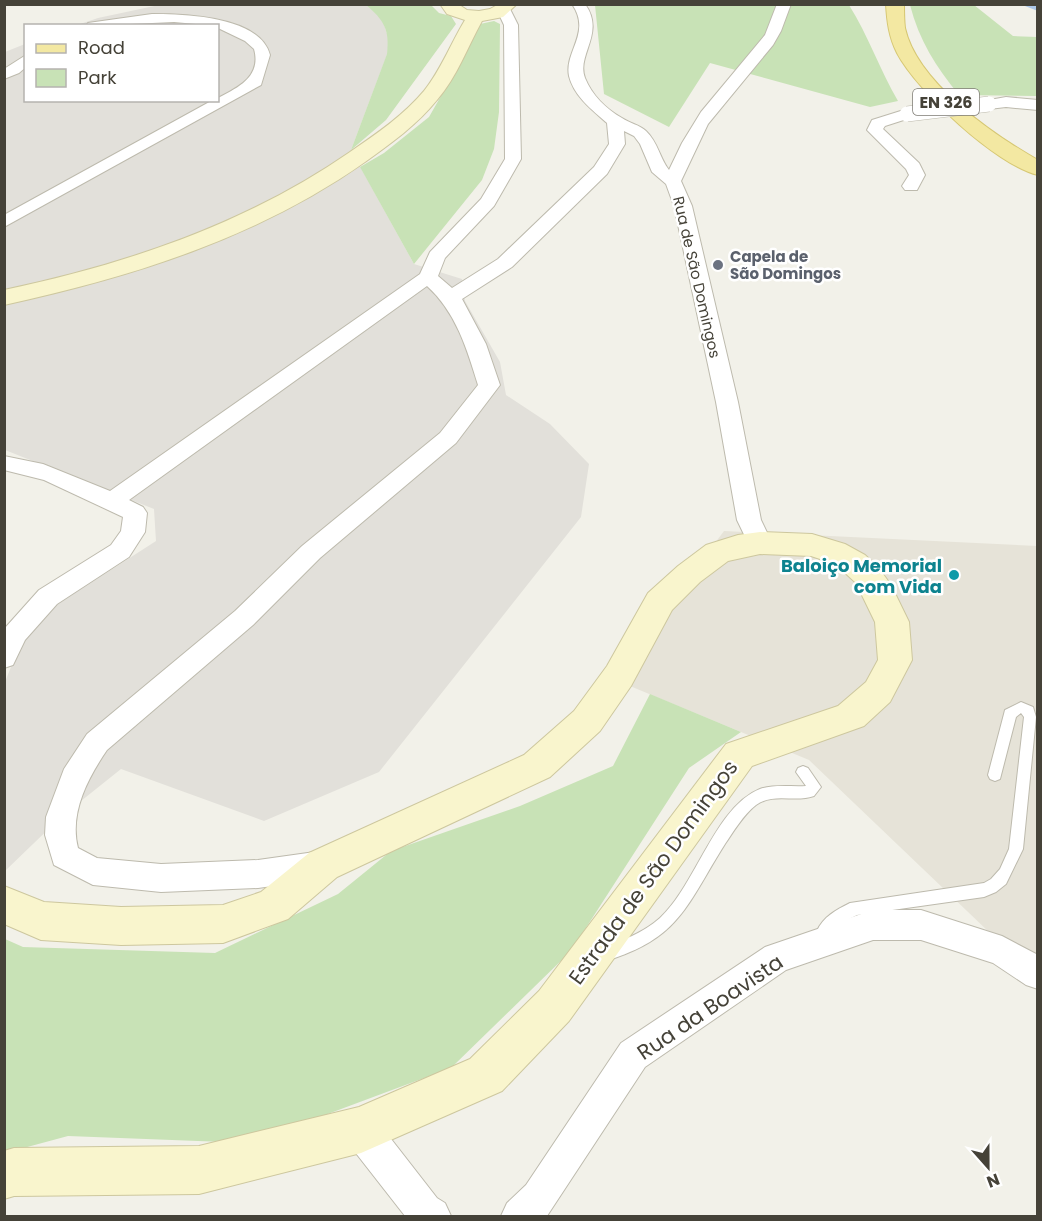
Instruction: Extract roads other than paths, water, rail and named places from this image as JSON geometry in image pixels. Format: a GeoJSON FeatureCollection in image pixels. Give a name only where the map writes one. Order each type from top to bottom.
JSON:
{"type":"FeatureCollection","features":[{"type":"Feature","properties":{"kind":"main road","name":"EN 326"},"geometry":{"type":"LineString","coordinates":[[895,4],[894,11],[900,40],[913,65],[935,92],[978,131],[1038,169]]}},
{"type":"Feature","properties":{"kind":"street"},"geometry":{"type":"LineString","coordinates":[[112,501],[428,277],[437,256],[488,202],[513,159],[511,25],[507,8],[476,16],[457,12],[448,4]]}},
{"type":"Feature","properties":{"kind":"street"},"geometry":{"type":"LineString","coordinates":[[578,4],[586,15],[584,44],[576,64],[577,77],[591,102],[615,121],[640,133],[648,144],[660,172],[673,181]]}},
{"type":"Feature","properties":{"kind":"street","name":"Rua de São Domingos"},"geometry":{"type":"LineString","coordinates":[[760,543],[749,519],[727,402],[683,206],[673,181],[693,134],[713,106],[740,79],[763,48],[773,33],[784,4]]}},
{"type":"Feature","properties":{"kind":"street"},"geometry":{"type":"LineString","coordinates":[[4,298],[114,270],[180,249],[256,218],[339,172],[402,124],[432,94],[476,16]]}},
{"type":"Feature","properties":{"kind":"street"},"geometry":{"type":"LineString","coordinates":[[103,24],[162,18],[196,20],[216,24]]}},
{"type":"Feature","properties":{"kind":"street"},"geometry":{"type":"LineString","coordinates":[[4,222],[253,85],[264,57],[260,46],[235,28],[219,25]]}},
{"type":"Feature","properties":{"kind":"street"},"geometry":{"type":"LineString","coordinates":[[4,56],[24,59]]}},
{"type":"Feature","properties":{"kind":"street"},"geometry":{"type":"LineString","coordinates":[[4,75],[24,61]]}},
{"type":"Feature","properties":{"kind":"street"},"geometry":{"type":"LineString","coordinates":[[911,186],[916,175],[913,167],[875,130],[878,123],[907,114],[1006,102],[1038,105]]}},
{"type":"Feature","properties":{"kind":"street"},"geometry":{"type":"LineString","coordinates":[[451,297],[505,262],[601,170],[617,144],[615,121]]}},
{"type":"Feature","properties":{"kind":"street"},"geometry":{"type":"LineString","coordinates":[[323,865],[258,874],[161,879],[93,871],[65,856],[60,835],[61,817],[78,769],[97,742],[244,618],[311,552],[448,438],[489,385],[476,344],[451,297],[428,277]]}},
{"type":"Feature","properties":{"kind":"street"},"geometry":{"type":"LineString","coordinates":[[4,463],[21,464],[112,501],[135,513],[133,532],[120,551],[48,597],[14,635],[4,658]]}},
{"type":"Feature","properties":{"kind":"street","name":"Estrada de São Domingos"},"geometry":{"type":"LineString","coordinates":[[4,904],[41,921],[121,926],[223,924],[274,906],[323,865],[469,800],[537,766],[587,721],[619,676],[660,602],[689,574],[717,553],[738,546],[760,543],[812,544],[834,552],[854,563],[867,575],[879,593],[892,622],[895,660],[878,692],[851,716],[739,755],[554,1006],[486,1075],[360,1131],[199,1170],[15,1172],[4,1175]]}},
{"type":"Feature","properties":{"kind":"street","name":"Rua da Boavista"},"geometry":{"type":"LineString","coordinates":[[520,1216],[539,1198],[633,1055],[776,958],[873,925],[921,925],[1002,951],[1038,974]]}},
{"type":"Feature","properties":{"kind":"street"},"geometry":{"type":"LineString","coordinates":[[360,1131],[424,1211],[432,1216]]}},
{"type":"Feature","properties":{"kind":"lane"},"geometry":{"type":"LineString","coordinates":[[826,941],[824,931],[829,924],[838,916],[855,908],[984,890],[994,887],[1001,881],[1008,869],[1017,838],[1030,717],[1028,711],[1021,707],[1010,714],[995,775]]}},
{"type":"Feature","properties":{"kind":"lane"},"geometry":{"type":"LineString","coordinates":[[590,958],[617,951],[633,943],[653,932],[673,916],[734,820],[749,801],[763,794],[776,792],[809,792],[814,787],[803,772]]}},
{"type":"Feature","properties":{"kind":"waterway"},"geometry":{"type":"LineString","coordinates":[[1025,4],[1038,9]]}},
{"type":"Feature","properties":{"kind":"place","name":"Capela de São Domingos"},"geometry":{"type":"Point","coordinates":[718,265]}},
{"type":"Feature","properties":{"kind":"place","name":"Baloiço Memorial com Vida"},"geometry":{"type":"Point","coordinates":[954,575]}}]}
